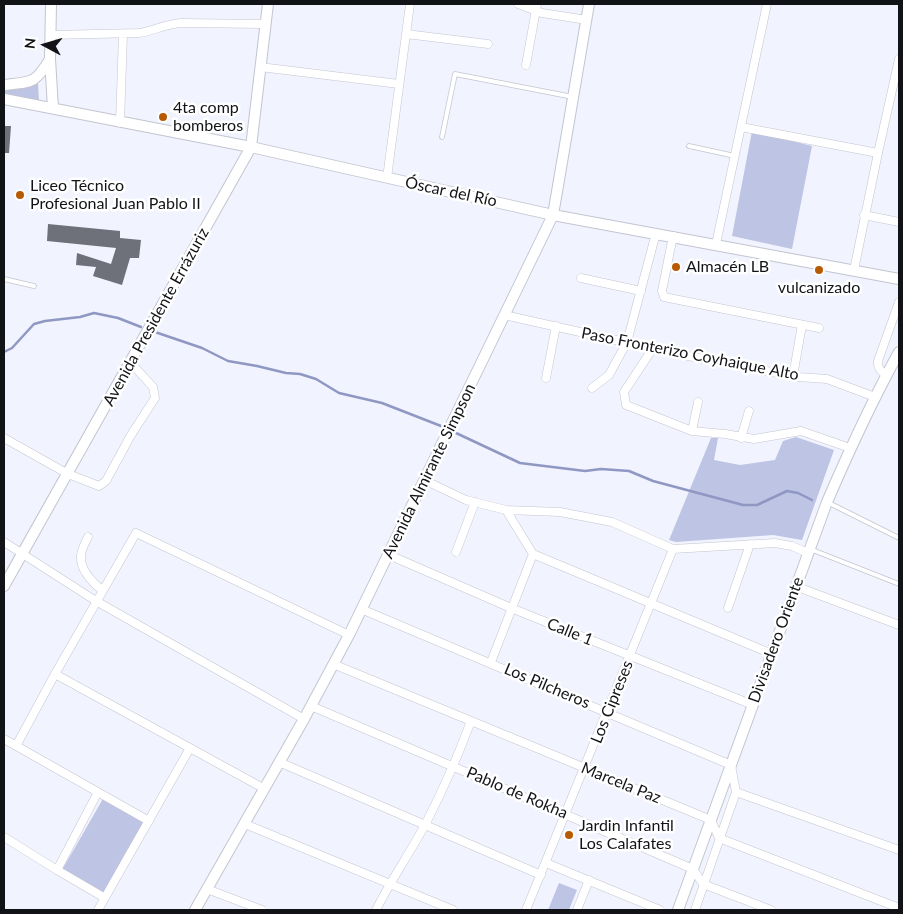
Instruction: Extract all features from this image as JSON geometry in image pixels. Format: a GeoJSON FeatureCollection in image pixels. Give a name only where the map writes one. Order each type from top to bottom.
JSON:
{"type":"FeatureCollection","features":[{"type":"Feature","properties":{"kind":"street"},"geometry":{"type":"LineString","coordinates":[[51,4],[50,59],[53,108]]}},
{"type":"Feature","properties":{"kind":"street","name":"Avenida Presidente Errázuriz"},"geometry":{"type":"LineString","coordinates":[[4,586],[251,147],[268,4]]}},
{"type":"Feature","properties":{"kind":"street"},"geometry":{"type":"LineString","coordinates":[[387,178],[410,4]]}},
{"type":"Feature","properties":{"kind":"street"},"geometry":{"type":"LineString","coordinates":[[518,4],[586,20]]}},
{"type":"Feature","properties":{"kind":"street","name":"Avenida Almirante Simpson"},"geometry":{"type":"LineString","coordinates":[[195,910],[304,719],[349,635],[553,215],[589,4]]}},
{"type":"Feature","properties":{"kind":"street"},"geometry":{"type":"LineString","coordinates":[[716,244],[767,4]]}},
{"type":"Feature","properties":{"kind":"street"},"geometry":{"type":"LineString","coordinates":[[526,65],[536,7]]}},
{"type":"Feature","properties":{"kind":"street"},"geometry":{"type":"LineString","coordinates":[[51,35],[123,34],[152,31],[170,24],[181,23],[265,24]]}},
{"type":"Feature","properties":{"kind":"street"},"geometry":{"type":"LineString","coordinates":[[120,123],[123,34]]}},
{"type":"Feature","properties":{"kind":"street"},"geometry":{"type":"LineString","coordinates":[[406,34],[488,44]]}},
{"type":"Feature","properties":{"kind":"street"},"geometry":{"type":"LineString","coordinates":[[4,85],[29,83],[40,75],[50,59]]}},
{"type":"Feature","properties":{"kind":"street"},"geometry":{"type":"LineString","coordinates":[[854,270],[864,215],[899,59]]}},
{"type":"Feature","properties":{"kind":"street"},"geometry":{"type":"LineString","coordinates":[[260,67],[399,84]]}},
{"type":"Feature","properties":{"kind":"street","name":"Óscar del Río"},"geometry":{"type":"LineString","coordinates":[[4,99],[251,147],[553,215],[899,279]]}},
{"type":"Feature","properties":{"kind":"street"},"geometry":{"type":"LineString","coordinates":[[741,127],[878,153]]}},
{"type":"Feature","properties":{"kind":"street"},"geometry":{"type":"LineString","coordinates":[[864,215],[899,222]]}},
{"type":"Feature","properties":{"kind":"street"},"geometry":{"type":"LineString","coordinates":[[592,388],[610,375],[628,342],[656,233]]}},
{"type":"Feature","properties":{"kind":"street"},"geometry":{"type":"LineString","coordinates":[[673,236],[662,291],[664,296],[819,328]]}},
{"type":"Feature","properties":{"kind":"street"},"geometry":{"type":"LineString","coordinates":[[581,278],[641,291]]}},
{"type":"Feature","properties":{"kind":"street"},"geometry":{"type":"LineString","coordinates":[[886,375],[880,371],[878,361],[899,302]]}},
{"type":"Feature","properties":{"kind":"street","name":"Paso Fronterizo Coyhaique Alto"},"geometry":{"type":"LineString","coordinates":[[504,315],[652,348],[793,376],[827,379],[875,397]]}},
{"type":"Feature","properties":{"kind":"street"},"geometry":{"type":"LineString","coordinates":[[793,376],[802,325]]}},
{"type":"Feature","properties":{"kind":"street"},"geometry":{"type":"LineString","coordinates":[[546,378],[556,326]]}},
{"type":"Feature","properties":{"kind":"street"},"geometry":{"type":"LineString","coordinates":[[652,348],[624,392],[626,405],[692,431],[725,434],[741,438],[754,438],[801,431],[850,448]]}},
{"type":"Feature","properties":{"kind":"street","name":"Divisadero Oriente"},"geometry":{"type":"LineString","coordinates":[[678,910],[827,502],[850,448],[899,352]]}},
{"type":"Feature","properties":{"kind":"street"},"geometry":{"type":"LineString","coordinates":[[4,438],[68,474],[100,486],[106,482],[131,435],[155,398],[153,387],[130,362]]}},
{"type":"Feature","properties":{"kind":"street"},"geometry":{"type":"LineString","coordinates":[[692,431],[698,402]]}},
{"type":"Feature","properties":{"kind":"street"},"geometry":{"type":"LineString","coordinates":[[741,438],[749,410]]}},
{"type":"Feature","properties":{"kind":"street"},"geometry":{"type":"LineString","coordinates":[[424,480],[466,500],[506,510],[560,512],[612,522],[673,550],[775,543],[809,551]]}},
{"type":"Feature","properties":{"kind":"street"},"geometry":{"type":"LineString","coordinates":[[456,552],[475,502]]}},
{"type":"Feature","properties":{"kind":"street"},"geometry":{"type":"LineString","coordinates":[[506,510],[532,554],[772,654]]}},
{"type":"Feature","properties":{"kind":"street"},"geometry":{"type":"LineString","coordinates":[[16,746],[102,590],[136,533],[349,635]]}},
{"type":"Feature","properties":{"kind":"street"},"geometry":{"type":"LineString","coordinates":[[88,537],[81,554],[82,566],[88,576],[102,590]]}},
{"type":"Feature","properties":{"kind":"street"},"geometry":{"type":"LineString","coordinates":[[4,542],[96,601],[304,719]]}},
{"type":"Feature","properties":{"kind":"street"},"geometry":{"type":"LineString","coordinates":[[728,608],[750,544]]}},
{"type":"Feature","properties":{"kind":"street","name":"Los Cipreses"},"geometry":{"type":"LineString","coordinates":[[526,910],[673,550]]}},
{"type":"Feature","properties":{"kind":"street"},"geometry":{"type":"LineString","coordinates":[[491,662],[532,554]]}},
{"type":"Feature","properties":{"kind":"street","name":"Calle 1"},"geometry":{"type":"LineString","coordinates":[[389,555],[511,608],[753,705]]}},
{"type":"Feature","properties":{"kind":"street"},"geometry":{"type":"LineString","coordinates":[[795,586],[899,625]]}},
{"type":"Feature","properties":{"kind":"street","name":"Los Pilcheros"},"geometry":{"type":"LineString","coordinates":[[361,609],[731,764]]}},
{"type":"Feature","properties":{"kind":"street","name":"Marcela Paz"},"geometry":{"type":"LineString","coordinates":[[333,664],[711,820]]}},
{"type":"Feature","properties":{"kind":"street"},"geometry":{"type":"LineString","coordinates":[[55,674],[263,788]]}},
{"type":"Feature","properties":{"kind":"street","name":"Pablo de Rokha"},"geometry":{"type":"LineString","coordinates":[[311,706],[693,869]]}},
{"type":"Feature","properties":{"kind":"street"},"geometry":{"type":"LineString","coordinates":[[376,910],[389,884],[425,825],[454,766],[471,721]]}},
{"type":"Feature","properties":{"kind":"street"},"geometry":{"type":"LineString","coordinates":[[4,739],[149,821]]}},
{"type":"Feature","properties":{"kind":"street"},"geometry":{"type":"LineString","coordinates":[[98,910],[190,748]]}},
{"type":"Feature","properties":{"kind":"street"},"geometry":{"type":"LineString","coordinates":[[278,762],[541,875]]}},
{"type":"Feature","properties":{"kind":"street"},"geometry":{"type":"LineString","coordinates":[[694,910],[736,792],[731,764]]}},
{"type":"Feature","properties":{"kind":"street"},"geometry":{"type":"LineString","coordinates":[[56,870],[98,792]]}},
{"type":"Feature","properties":{"kind":"street"},"geometry":{"type":"LineString","coordinates":[[736,792],[899,850]]}},
{"type":"Feature","properties":{"kind":"street"},"geometry":{"type":"LineString","coordinates":[[711,820],[719,838],[899,908]]}},
{"type":"Feature","properties":{"kind":"street"},"geometry":{"type":"LineString","coordinates":[[244,824],[453,910]]}},
{"type":"Feature","properties":{"kind":"street"},"geometry":{"type":"LineString","coordinates":[[4,837],[105,898]]}},
{"type":"Feature","properties":{"kind":"street"},"geometry":{"type":"LineString","coordinates":[[546,863],[660,910]]}},
{"type":"Feature","properties":{"kind":"street"},"geometry":{"type":"LineString","coordinates":[[693,869],[703,884],[771,910]]}},
{"type":"Feature","properties":{"kind":"street"},"geometry":{"type":"LineString","coordinates":[[577,910],[589,880]]}},
{"type":"Feature","properties":{"kind":"street"},"geometry":{"type":"LineString","coordinates":[[207,889],[262,910]]}},
{"type":"Feature","properties":{"kind":"street"},"geometry":{"type":"LineString","coordinates":[[635,910],[638,901]]}},
{"type":"Feature","properties":{"kind":"lane"},"geometry":{"type":"LineString","coordinates":[[442,137],[455,74],[573,98]]}},
{"type":"Feature","properties":{"kind":"lane"},"geometry":{"type":"LineString","coordinates":[[689,146],[735,156]]}},
{"type":"Feature","properties":{"kind":"lane"},"geometry":{"type":"LineString","coordinates":[[4,279],[34,286]]}},
{"type":"Feature","properties":{"kind":"lane"},"geometry":{"type":"LineString","coordinates":[[827,502],[899,538]]}},
{"type":"Feature","properties":{"kind":"lane"},"geometry":{"type":"LineString","coordinates":[[809,551],[899,584]]}},
{"type":"Feature","properties":{"kind":"shaded area"},"geometry":{"type":"Polygon","coordinates":[[[38,83],[39,101],[4,95],[4,89],[38,83]]]}},
{"type":"Feature","properties":{"kind":"shaded area"},"geometry":{"type":"Polygon","coordinates":[[[752,131],[812,146],[792,249],[732,236],[752,131]]]}},
{"type":"Feature","properties":{"kind":"shaded area"},"geometry":{"type":"Polygon","coordinates":[[[796,437],[834,450],[802,540],[773,535],[676,542],[669,540],[711,438],[718,438],[714,460],[740,465],[775,460],[783,441],[796,437]]]}},
{"type":"Feature","properties":{"kind":"shaded area"},"geometry":{"type":"Polygon","coordinates":[[[104,797],[145,821],[103,894],[62,870],[104,797]]]}},
{"type":"Feature","properties":{"kind":"shaded area"},"geometry":{"type":"Polygon","coordinates":[[[559,883],[577,890],[569,910],[548,910],[559,883]]]}},
{"type":"Feature","properties":{"kind":"building"},"geometry":{"type":"Polygon","coordinates":[[[4,126],[11,126],[9,153],[4,153],[4,126]]]}},
{"type":"Feature","properties":{"kind":"building"},"geometry":{"type":"Polygon","coordinates":[[[48,224],[120,231],[120,238],[141,240],[139,258],[130,258],[122,285],[93,276],[96,267],[76,265],[77,253],[111,264],[116,248],[47,241],[48,224]]]}},
{"type":"Feature","properties":{"kind":"waterway"},"geometry":{"type":"LineString","coordinates":[[4,352],[12,348],[34,324],[45,321],[80,317],[94,313],[118,318],[141,327]]}},
{"type":"Feature","properties":{"kind":"waterway"},"geometry":{"type":"LineString","coordinates":[[155,332],[202,348],[228,361],[286,373],[300,374],[316,379],[339,393],[382,403],[441,426]]}},
{"type":"Feature","properties":{"kind":"waterway"},"geometry":{"type":"LineString","coordinates":[[456,433],[520,463],[585,471],[601,469],[629,471],[653,481],[743,505],[757,505],[787,491],[798,493],[812,500]]}},
{"type":"Feature","properties":{"kind":"place","name":"4ta comp bomberos"},"geometry":{"type":"Point","coordinates":[163,117]}},
{"type":"Feature","properties":{"kind":"place","name":"Liceo Técnico Profesional Juan Pablo II"},"geometry":{"type":"Point","coordinates":[20,195]}},
{"type":"Feature","properties":{"kind":"place","name":"Almacén LB"},"geometry":{"type":"Point","coordinates":[676,267]}},
{"type":"Feature","properties":{"kind":"place","name":"vulcanizado"},"geometry":{"type":"Point","coordinates":[819,270]}},
{"type":"Feature","properties":{"kind":"place","name":"Jardin Infantil Los Calafates"},"geometry":{"type":"Point","coordinates":[569,835]}}]}
